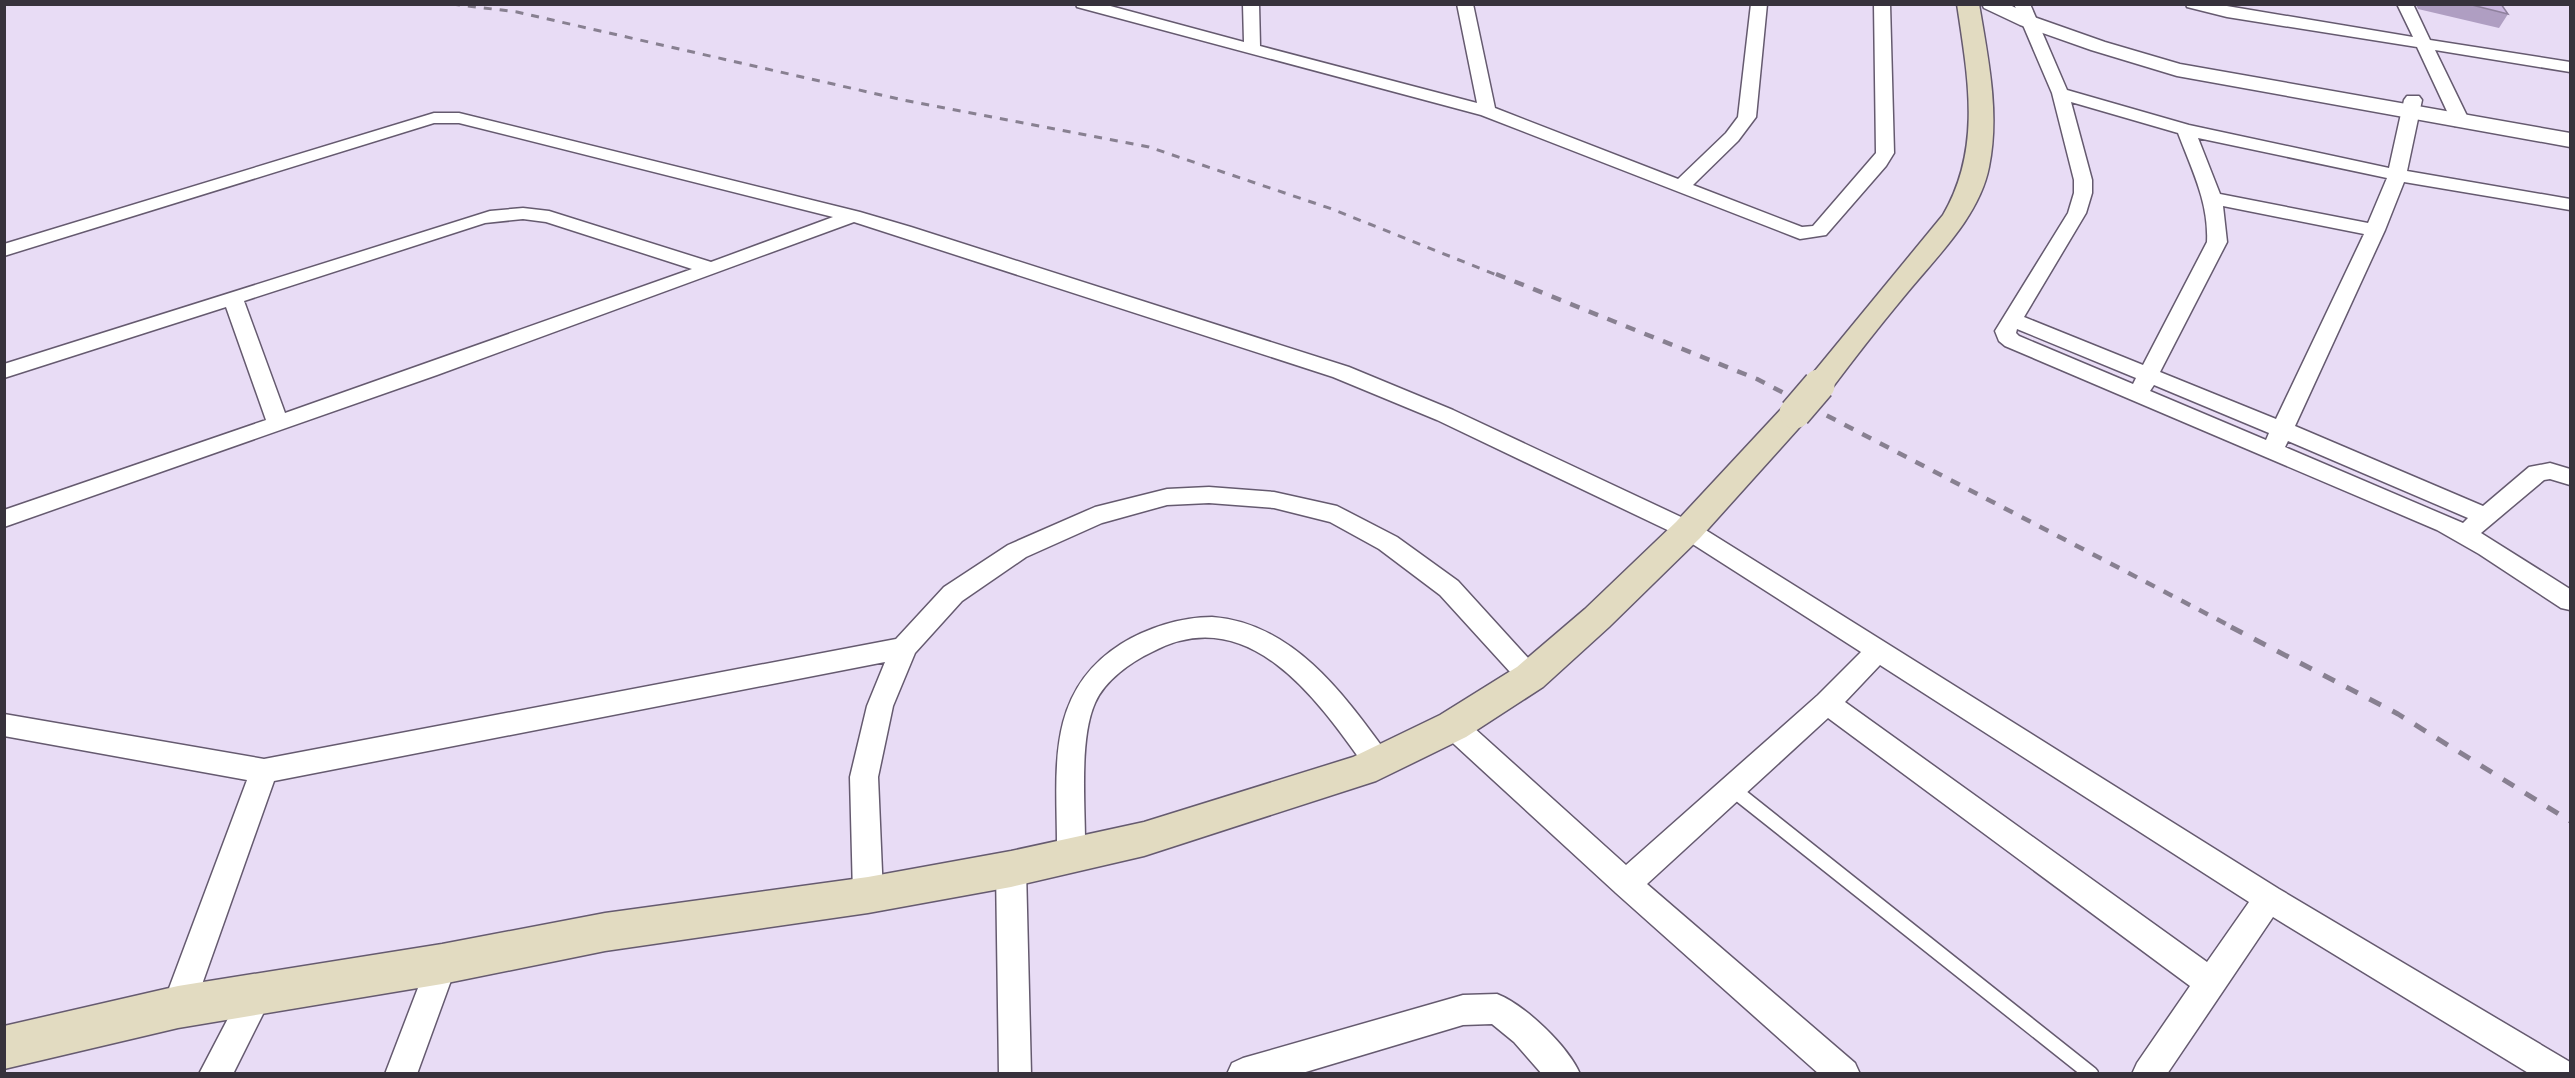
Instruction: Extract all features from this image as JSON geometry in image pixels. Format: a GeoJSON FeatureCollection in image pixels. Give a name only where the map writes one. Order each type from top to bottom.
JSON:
{"type":"FeatureCollection","features":[{"type":"Feature","properties":{"kind":"main road"},"geometry":{"type":"LineString","coordinates":[[4,1048],[178,1007],[442,964],[605,932],[868,895],[1071,856],[1144,839],[1219,817],[1379,764],[1453,726],[1530,677],[1597,618],[1688,530],[1807,399],[1954,218],[1972,188],[1979,154],[1981,110],[1968,4]]}},
{"type":"Feature","properties":{"kind":"street"},"geometry":{"type":"LineString","coordinates":[[1083,4],[1486,111],[1800,233],[1819,231],[1880,162],[1885,153],[1882,4]]}},
{"type":"Feature","properties":{"kind":"street"},"geometry":{"type":"LineString","coordinates":[[1251,4],[1252,49]]}},
{"type":"Feature","properties":{"kind":"street"},"geometry":{"type":"LineString","coordinates":[[1465,4],[1486,111]]}},
{"type":"Feature","properties":{"kind":"street"},"geometry":{"type":"LineString","coordinates":[[1681,187],[1732,137],[1747,117],[1759,4]]}},
{"type":"Feature","properties":{"kind":"street"},"geometry":{"type":"LineString","coordinates":[[1991,4],[2026,10],[2133,58],[2177,70],[2458,114],[2571,127]]}},
{"type":"Feature","properties":{"kind":"street"},"geometry":{"type":"LineString","coordinates":[[2193,4],[2571,67]]}},
{"type":"Feature","properties":{"kind":"street"},"geometry":{"type":"LineString","coordinates":[[2405,4],[2458,114]]}},
{"type":"Feature","properties":{"kind":"street"},"geometry":{"type":"LineString","coordinates":[[2026,10],[2060,93],[2083,180],[2083,193],[2077,213],[2005,331],[2006,336],[2012,341],[2281,429],[2485,516]]}},
{"type":"Feature","properties":{"kind":"street"},"geometry":{"type":"LineString","coordinates":[[2060,93],[2186,130],[2397,175],[2571,204]]}},
{"type":"Feature","properties":{"kind":"street"},"geometry":{"type":"LineString","coordinates":[[2273,451],[2281,429],[2375,230],[2397,175],[2412,107]]}},
{"type":"Feature","properties":{"kind":"street"},"geometry":{"type":"LineString","coordinates":[[2458,114],[2571,141]]}},
{"type":"Feature","properties":{"kind":"street"},"geometry":{"type":"LineString","coordinates":[[4,250],[434,118],[459,118],[853,216],[1102,294],[1341,372],[1445,415],[1688,530],[2269,898],[2561,1074]]}},
{"type":"Feature","properties":{"kind":"street"},"geometry":{"type":"LineString","coordinates":[[2143,384],[2217,242],[2219,228],[2211,198],[2186,130]]}},
{"type":"Feature","properties":{"kind":"street"},"geometry":{"type":"LineString","coordinates":[[2211,198],[2375,230]]}},
{"type":"Feature","properties":{"kind":"street"},"geometry":{"type":"LineString","coordinates":[[4,371],[481,218],[505,213],[527,212],[549,217],[713,269]]}},
{"type":"Feature","properties":{"kind":"street"},"geometry":{"type":"LineString","coordinates":[[4,519],[713,269],[853,216]]}},
{"type":"Feature","properties":{"kind":"street"},"geometry":{"type":"LineString","coordinates":[[233,299],[278,424]]}},
{"type":"Feature","properties":{"kind":"street"},"geometry":{"type":"LineString","coordinates":[[2143,384],[2273,451],[2465,534],[2571,601]]}},
{"type":"Feature","properties":{"kind":"street"},"geometry":{"type":"LineString","coordinates":[[2465,534],[2537,473],[2550,471],[2571,477]]}},
{"type":"Feature","properties":{"kind":"street"},"geometry":{"type":"LineString","coordinates":[[868,895],[864,777],[880,706],[904,648],[953,594],[1017,551],[1095,516],[1167,497],[1209,495],[1274,500],[1337,515],[1389,543],[1449,588],[1530,677]]}},
{"type":"Feature","properties":{"kind":"street"},"geometry":{"type":"LineString","coordinates":[[1071,856],[1074,739],[1082,702],[1105,671],[1139,645],[1182,630],[1219,627],[1252,637],[1286,659],[1327,694],[1379,764]]}},
{"type":"Feature","properties":{"kind":"street"},"geometry":{"type":"LineString","coordinates":[[4,725],[264,771],[904,648]]}},
{"type":"Feature","properties":{"kind":"street"},"geometry":{"type":"LineString","coordinates":[[1626,885],[1827,703],[1878,651]]}},
{"type":"Feature","properties":{"kind":"street"},"geometry":{"type":"LineString","coordinates":[[1827,703],[2211,983]]}},
{"type":"Feature","properties":{"kind":"street"},"geometry":{"type":"LineString","coordinates":[[1453,726],[1626,885],[1844,1074]]}},
{"type":"Feature","properties":{"kind":"street"},"geometry":{"type":"LineString","coordinates":[[178,1007],[264,771]]}},
{"type":"Feature","properties":{"kind":"street"},"geometry":{"type":"LineString","coordinates":[[1011,869],[1015,1074]]}},
{"type":"Feature","properties":{"kind":"street"},"geometry":{"type":"LineString","coordinates":[[2148,1074],[2269,898]]}},
{"type":"Feature","properties":{"kind":"street"},"geometry":{"type":"LineString","coordinates":[[401,1074],[442,964]]}},
{"type":"Feature","properties":{"kind":"street"},"geometry":{"type":"LineString","coordinates":[[215,1074],[257,994]]}},
{"type":"Feature","properties":{"kind":"street"},"geometry":{"type":"LineString","coordinates":[[1243,1074],[1463,1010],[1497,1009],[1525,1031],[1564,1074]]}},
{"type":"Feature","properties":{"kind":"lane"},"geometry":{"type":"LineString","coordinates":[[1731,788],[2091,1074]]}},
{"type":"Feature","properties":{"kind":"building"},"geometry":{"type":"Polygon","coordinates":[[[2468,4],[2501,4],[2508,14],[2468,4]]]}},
{"type":"Feature","properties":{"kind":"railway"},"geometry":{"type":"LineString","coordinates":[[452,4],[517,12],[903,100],[1149,147],[1332,209],[1499,276]]}},
{"type":"Feature","properties":{"kind":"railway"},"geometry":{"type":"LineString","coordinates":[[1496,274],[1757,379],[2234,628]]}},
{"type":"Feature","properties":{"kind":"railway"},"geometry":{"type":"LineString","coordinates":[[2231,627],[2398,714],[2570,821]]}}]}
